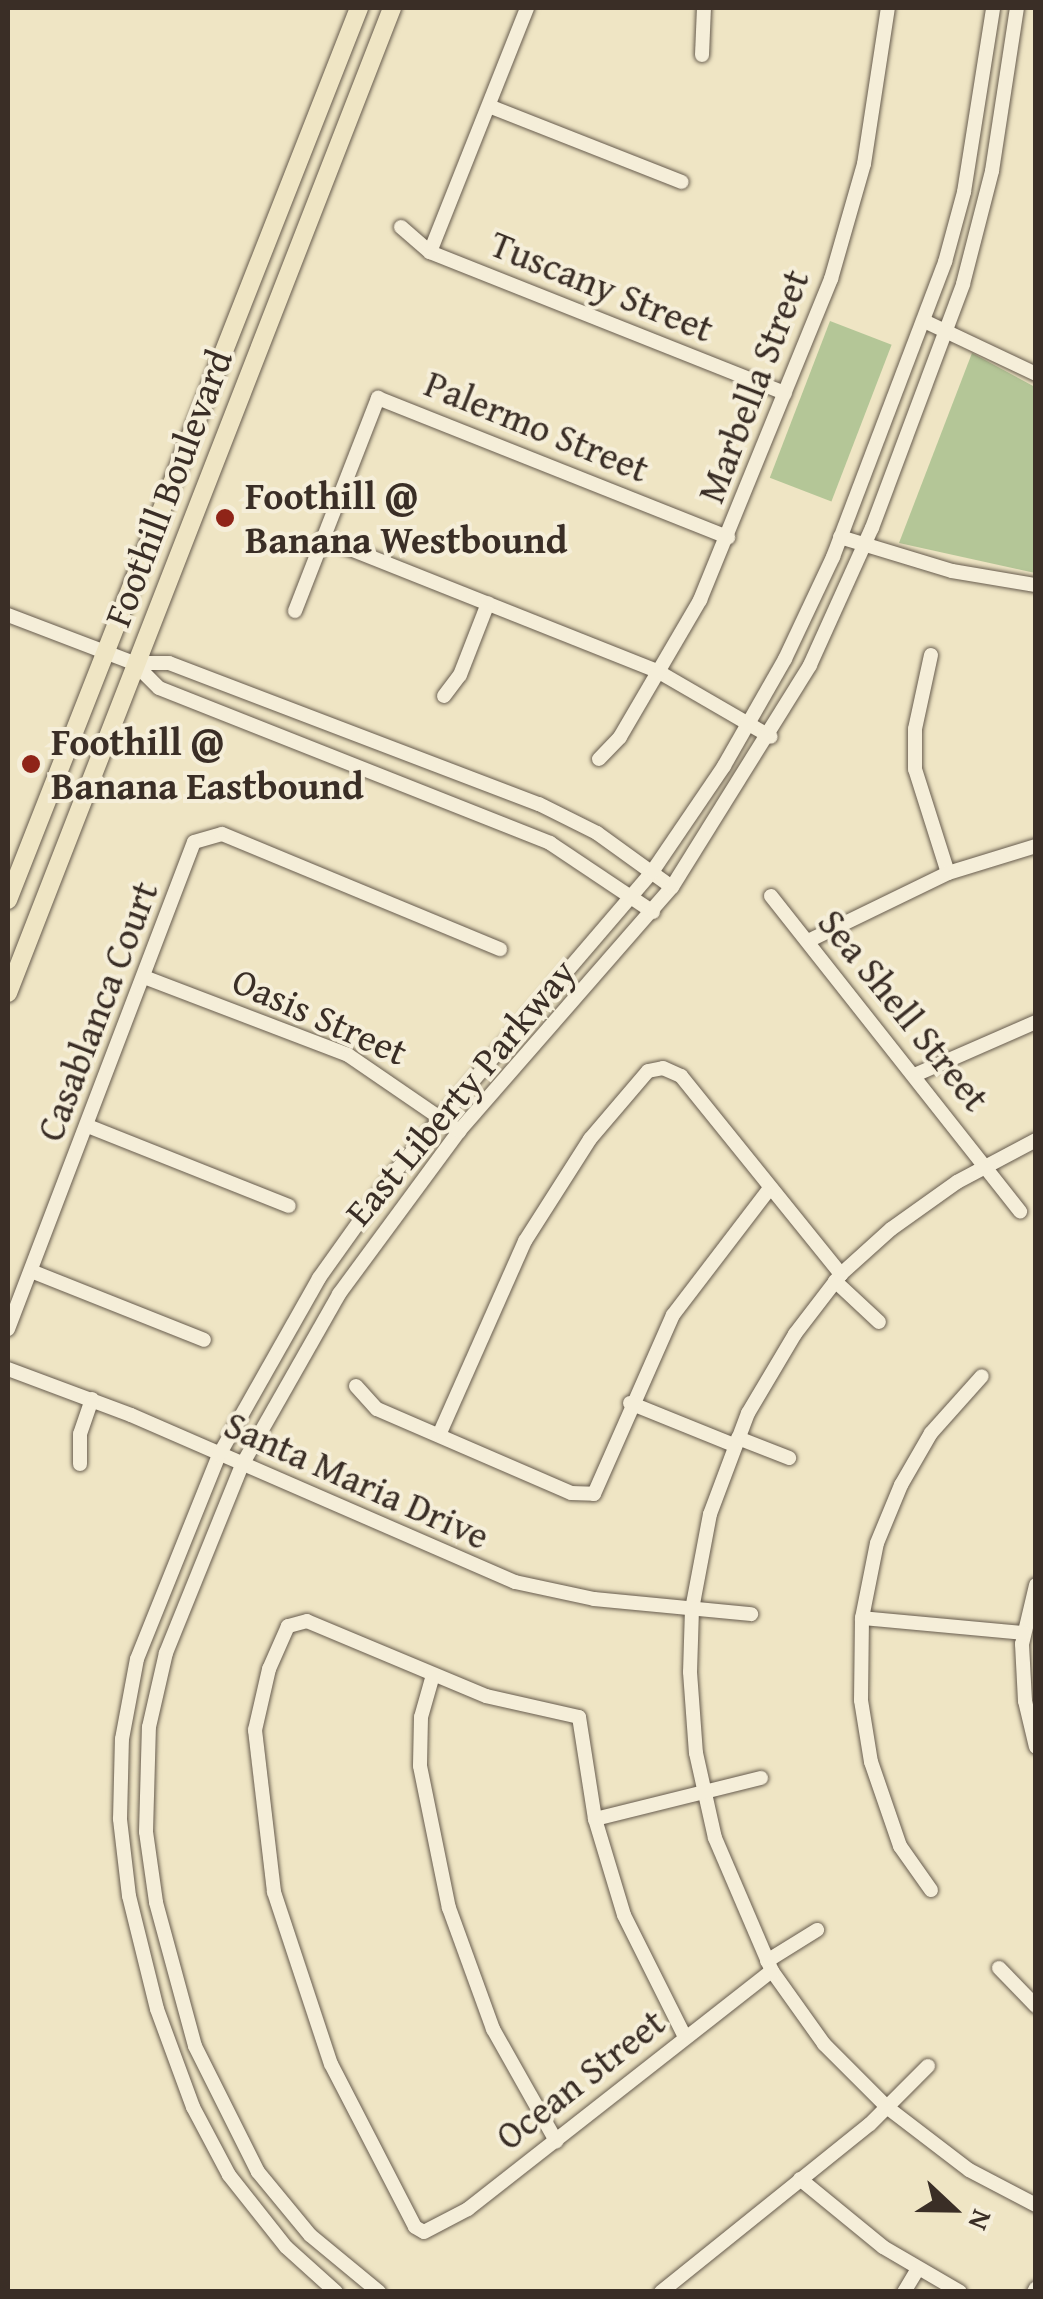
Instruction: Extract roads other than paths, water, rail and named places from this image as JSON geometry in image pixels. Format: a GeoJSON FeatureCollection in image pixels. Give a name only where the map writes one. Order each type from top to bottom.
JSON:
{"type":"FeatureCollection","features":[{"type":"Feature","properties":{"kind":"main road","name":"Foothill Boulevard"},"geometry":{"type":"LineString","coordinates":[[8,900],[358,8]]}},
{"type":"Feature","properties":{"kind":"main road","name":"Foothill Boulevard"},"geometry":{"type":"LineString","coordinates":[[8,993],[392,8]]}},
{"type":"Feature","properties":{"kind":"street"},"geometry":{"type":"LineString","coordinates":[[430,252],[527,8]]}},
{"type":"Feature","properties":{"kind":"street"},"geometry":{"type":"LineString","coordinates":[[702,55],[704,8]]}},
{"type":"Feature","properties":{"kind":"street","name":"Marbella Street"},"geometry":{"type":"LineString","coordinates":[[599,759],[659,672],[728,536],[785,394],[850,221],[876,106],[888,8]]}},
{"type":"Feature","properties":{"kind":"street","name":"East Liberty Parkway"},"geometry":{"type":"LineString","coordinates":[[336,2292],[256,2212],[206,2137],[157,2009],[125,1871],[120,1766],[132,1678],[218,1454],[319,1278],[441,1116],[652,872],[749,724],[840,538],[924,321],[964,192],[993,8]]}},
{"type":"Feature","properties":{"kind":"street","name":"East Liberty Parkway"},"geometry":{"type":"LineString","coordinates":[[379,2292],[296,2220],[235,2137],[195,2046],[151,1873],[144,1790],[156,1691],[184,1601],[242,1465],[339,1294],[459,1131],[653,912],[771,737],[864,547],[947,330],[992,170],[1017,8]]}},
{"type":"Feature","properties":{"kind":"street"},"geometry":{"type":"LineString","coordinates":[[488,106],[682,182]]}},
{"type":"Feature","properties":{"kind":"street","name":"Tuscany Street"},"geometry":{"type":"LineString","coordinates":[[401,228],[430,252],[785,394]]}},
{"type":"Feature","properties":{"kind":"street"},"geometry":{"type":"LineString","coordinates":[[924,321],[1036,374]]}},
{"type":"Feature","properties":{"kind":"street","name":"Palermo Street"},"geometry":{"type":"LineString","coordinates":[[323,538],[378,398],[728,536]]}},
{"type":"Feature","properties":{"kind":"street"},"geometry":{"type":"LineString","coordinates":[[295,610],[323,538],[659,672],[771,737]]}},
{"type":"Feature","properties":{"kind":"street"},"geometry":{"type":"LineString","coordinates":[[840,538],[864,547],[1036,585]]}},
{"type":"Feature","properties":{"kind":"street"},"geometry":{"type":"LineString","coordinates":[[444,696],[460,675],[488,603]]}},
{"type":"Feature","properties":{"kind":"street"},"geometry":{"type":"LineString","coordinates":[[8,615],[134,664],[169,663],[539,804],[672,887]]}},
{"type":"Feature","properties":{"kind":"street"},"geometry":{"type":"LineString","coordinates":[[931,655],[915,730],[916,769],[948,873]]}},
{"type":"Feature","properties":{"kind":"street"},"geometry":{"type":"LineString","coordinates":[[134,664],[158,688],[550,843],[653,912]]}},
{"type":"Feature","properties":{"kind":"street","name":"Casablanca Court"},"geometry":{"type":"LineString","coordinates":[[8,1329],[194,842],[208,834],[222,834],[500,949]]}},
{"type":"Feature","properties":{"kind":"street"},"geometry":{"type":"LineString","coordinates":[[808,941],[948,873],[1036,846]]}},
{"type":"Feature","properties":{"kind":"street","name":"Sea Shell Street"},"geometry":{"type":"LineString","coordinates":[[771,896],[917,1074],[1020,1211]]}},
{"type":"Feature","properties":{"kind":"street","name":"Oasis Street"},"geometry":{"type":"LineString","coordinates":[[144,977],[348,1056],[459,1131]]}},
{"type":"Feature","properties":{"kind":"street"},"geometry":{"type":"LineString","coordinates":[[917,1074],[1036,1022]]}},
{"type":"Feature","properties":{"kind":"street"},"geometry":{"type":"LineString","coordinates":[[440,1435],[491,1306],[556,1188],[648,1072],[664,1068],[681,1076],[838,1278],[878,1322]]}},
{"type":"Feature","properties":{"kind":"street"},"geometry":{"type":"LineString","coordinates":[[88,1126],[289,1206]]}},
{"type":"Feature","properties":{"kind":"street"},"geometry":{"type":"LineString","coordinates":[[1036,1140],[986,1164],[910,1214],[838,1278],[768,1376],[736,1441],[703,1542],[692,1609],[692,1713],[703,1793],[730,1883],[770,1966],[824,2044],[888,2108],[969,2170],[1036,2205]]}},
{"type":"Feature","properties":{"kind":"street"},"geometry":{"type":"LineString","coordinates":[[356,1386],[378,1409],[570,1494],[594,1494],[630,1403],[682,1302],[770,1188]]}},
{"type":"Feature","properties":{"kind":"street"},"geometry":{"type":"LineString","coordinates":[[31,1271],[204,1340]]}},
{"type":"Feature","properties":{"kind":"street","name":"Santa Maria Drive"},"geometry":{"type":"LineString","coordinates":[[8,1368],[92,1399],[515,1582],[751,1614]]}},
{"type":"Feature","properties":{"kind":"street"},"geometry":{"type":"LineString","coordinates":[[931,1890],[900,1846],[871,1762],[860,1700],[862,1618],[878,1543],[901,1485],[932,1433],[982,1376]]}},
{"type":"Feature","properties":{"kind":"street"},"geometry":{"type":"LineString","coordinates":[[80,1464],[80,1434],[92,1399]]}},
{"type":"Feature","properties":{"kind":"street"},"geometry":{"type":"LineString","coordinates":[[630,1403],[789,1458]]}},
{"type":"Feature","properties":{"kind":"street"},"geometry":{"type":"LineString","coordinates":[[1036,1585],[1023,1633],[1024,1701],[1036,1746]]}},
{"type":"Feature","properties":{"kind":"street"},"geometry":{"type":"LineString","coordinates":[[862,1618],[1023,1633]]}},
{"type":"Feature","properties":{"kind":"street","name":"Ocean Street"},"geometry":{"type":"LineString","coordinates":[[433,1675],[307,1621],[294,1622],[269,1670],[254,1730],[274,1892],[300,1984],[344,2097],[390,2184],[424,2232],[468,2209],[817,1930]]}},
{"type":"Feature","properties":{"kind":"street"},"geometry":{"type":"LineString","coordinates":[[556,2141],[493,2028],[449,1908],[420,1766],[422,1717],[433,1675],[508,1703],[578,1717],[595,1818],[638,1951],[685,2037]]}},
{"type":"Feature","properties":{"kind":"street"},"geometry":{"type":"LineString","coordinates":[[595,1818],[760,1778]]}},
{"type":"Feature","properties":{"kind":"street"},"geometry":{"type":"LineString","coordinates":[[999,1968],[1036,2006]]}},
{"type":"Feature","properties":{"kind":"street"},"geometry":{"type":"LineString","coordinates":[[661,2292],[888,2108],[928,2066]]}},
{"type":"Feature","properties":{"kind":"street"},"geometry":{"type":"LineString","coordinates":[[800,2180],[918,2269],[960,2292]]}},
{"type":"Feature","properties":{"kind":"street"},"geometry":{"type":"LineString","coordinates":[[904,2292],[918,2269]]}},
{"type":"Feature","properties":{"kind":"place","name":"Foothill @ Banana Westbound"},"geometry":{"type":"Point","coordinates":[225,518]}},
{"type":"Feature","properties":{"kind":"place","name":"Foothill @ Banana Eastbound"},"geometry":{"type":"Point","coordinates":[31,764]}}]}
